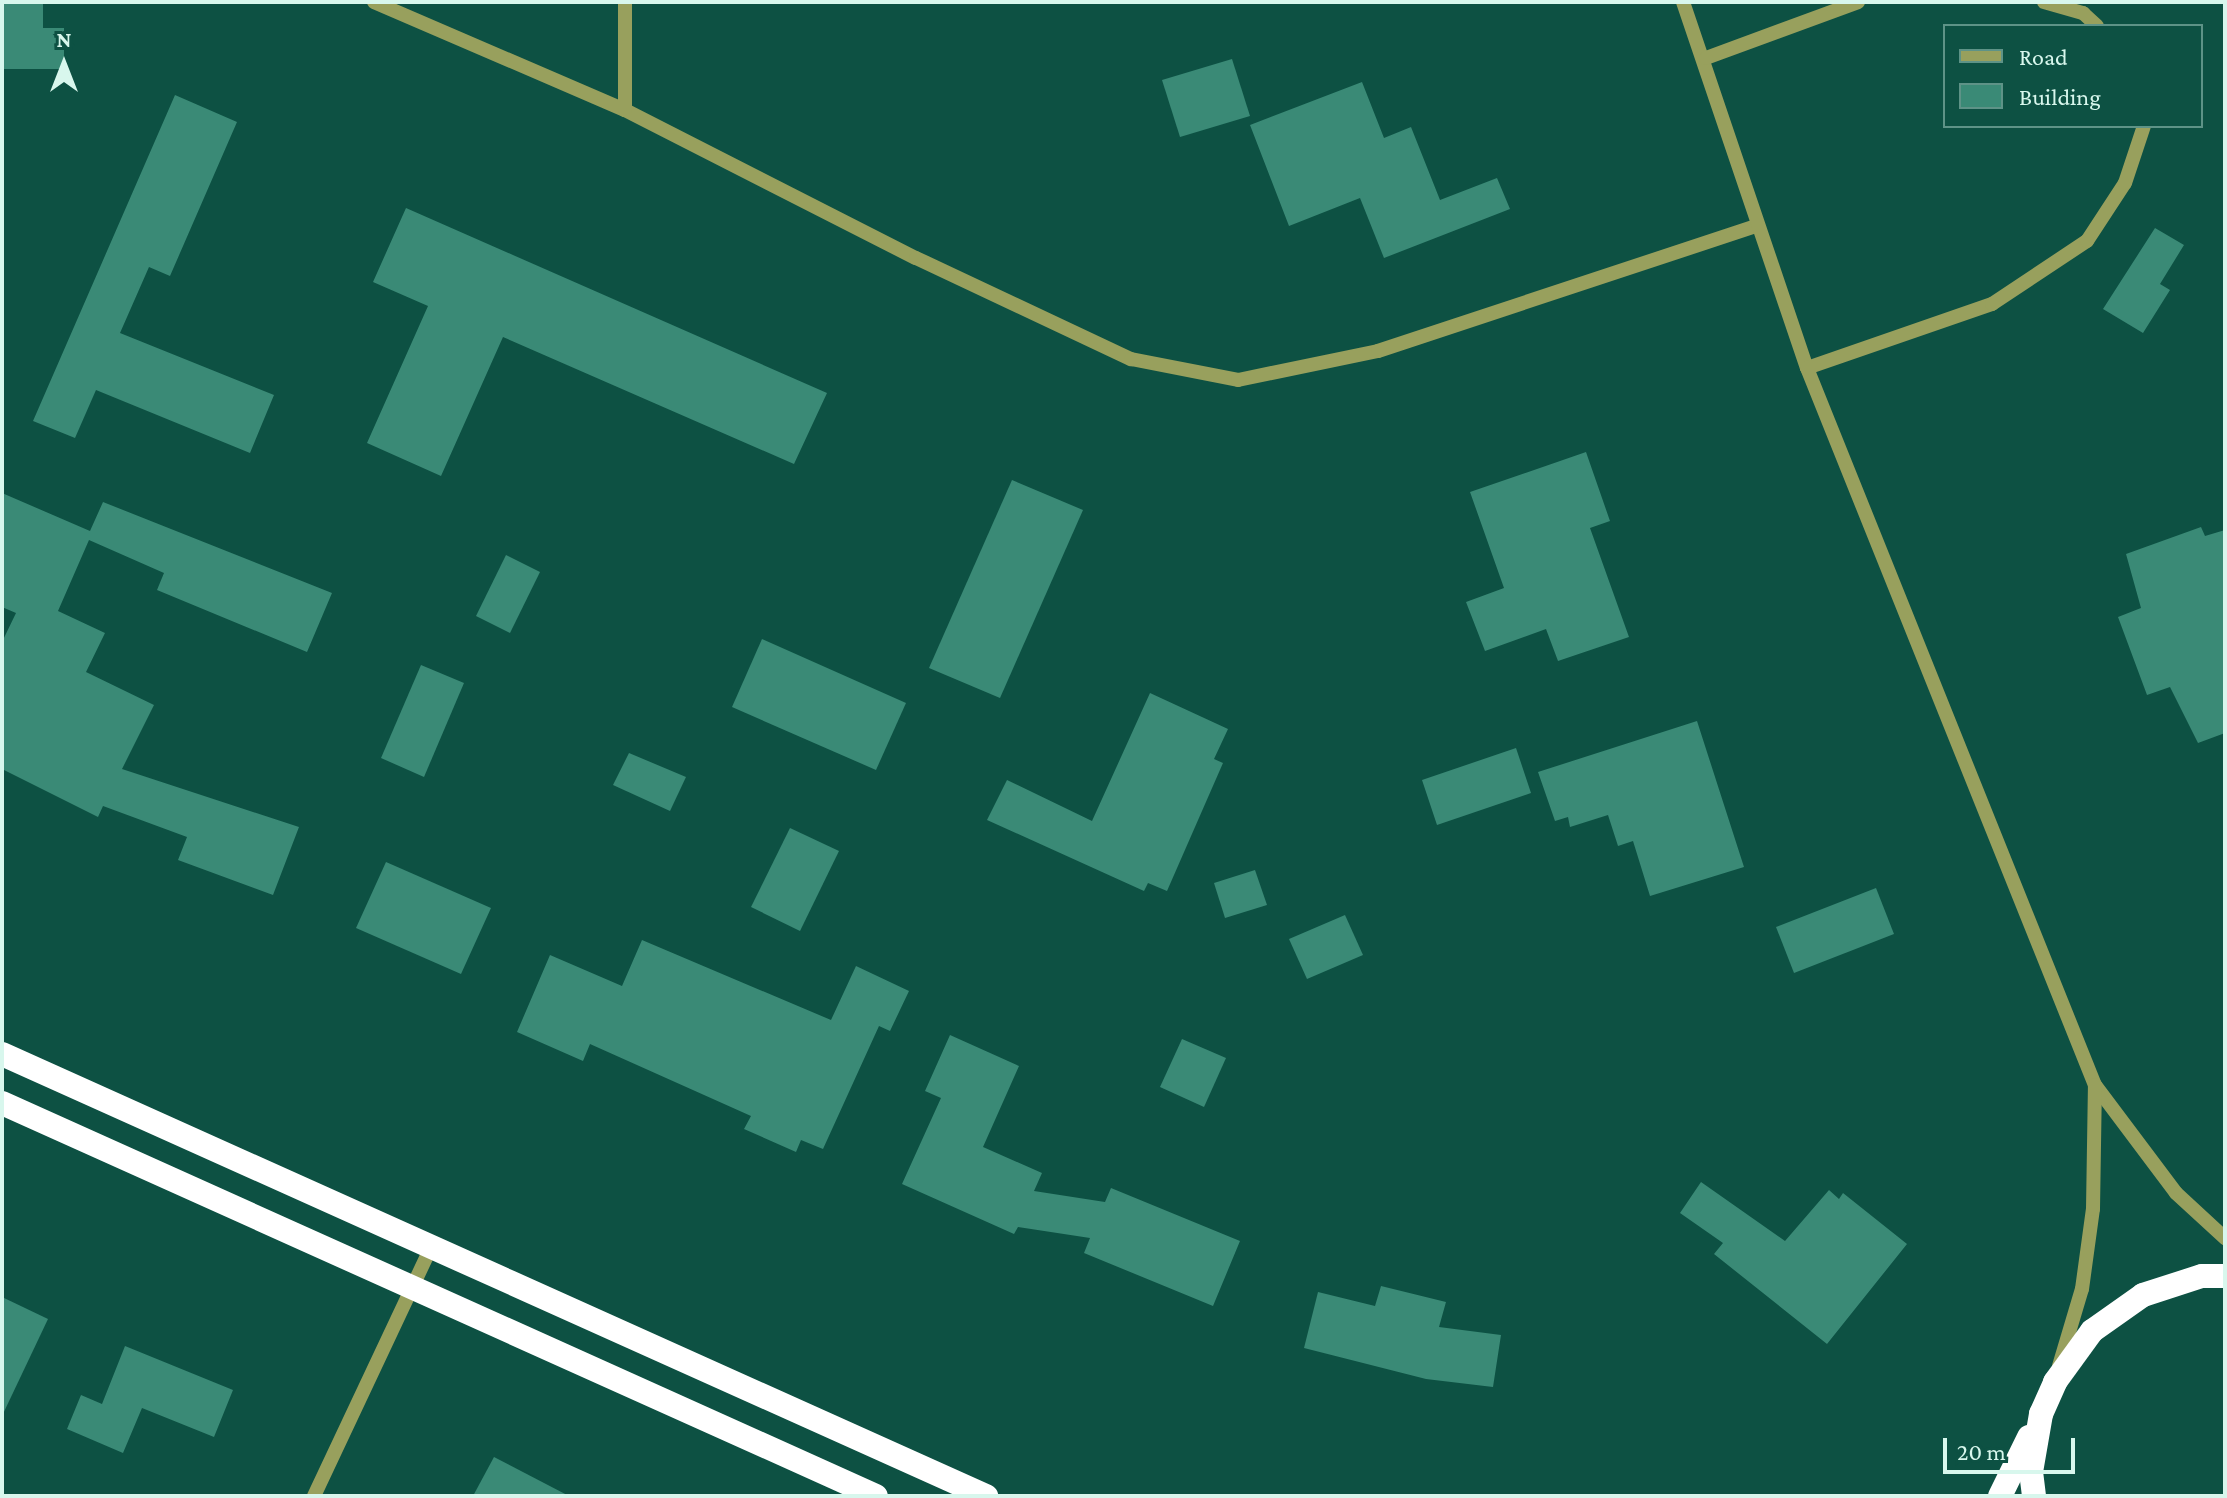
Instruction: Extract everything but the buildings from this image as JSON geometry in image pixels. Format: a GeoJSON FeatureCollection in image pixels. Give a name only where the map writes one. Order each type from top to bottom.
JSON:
{"type":"FeatureCollection","features":[{"type":"Feature","properties":{"kind":"highway"},"geometry":{"type":"LineString","coordinates":[[2,1054],[430,1249],[986,1496]]}},
{"type":"Feature","properties":{"kind":"highway"},"geometry":{"type":"LineString","coordinates":[[2,1103],[412,1290],[876,1496]]}},
{"type":"Feature","properties":{"kind":"highway"},"geometry":{"type":"LineString","coordinates":[[2000,1496],[2055,1382],[2092,1331],[2143,1295],[2202,1276],[2225,1276]]}},
{"type":"Feature","properties":{"kind":"highway"},"geometry":{"type":"LineString","coordinates":[[2034,1496],[2031,1472],[2041,1414]]}},
{"type":"Feature","properties":{"kind":"street"},"geometry":{"type":"LineString","coordinates":[[374,2],[625,110],[916,258],[1131,359],[1238,380],[1378,351],[1758,225]]}},
{"type":"Feature","properties":{"kind":"street"},"geometry":{"type":"LineString","coordinates":[[625,2],[625,110]]}},
{"type":"Feature","properties":{"kind":"street"},"geometry":{"type":"LineString","coordinates":[[1683,2],[1706,58],[1807,368],[2095,1085],[2176,1193],[2225,1238]]}},
{"type":"Feature","properties":{"kind":"street"},"geometry":{"type":"LineString","coordinates":[[1706,58],[1858,2]]}},
{"type":"Feature","properties":{"kind":"street"},"geometry":{"type":"LineString","coordinates":[[2044,2],[2083,13],[2095,24]]}},
{"type":"Feature","properties":{"kind":"street"},"geometry":{"type":"LineString","coordinates":[[1807,368],[1992,304],[2087,241],[2125,183],[2143,128]]}},
{"type":"Feature","properties":{"kind":"street"},"geometry":{"type":"LineString","coordinates":[[2055,1382],[2082,1289],[2093,1209],[2095,1085]]}},
{"type":"Feature","properties":{"kind":"street"},"geometry":{"type":"LineString","coordinates":[[314,1496],[430,1249]]}}]}
